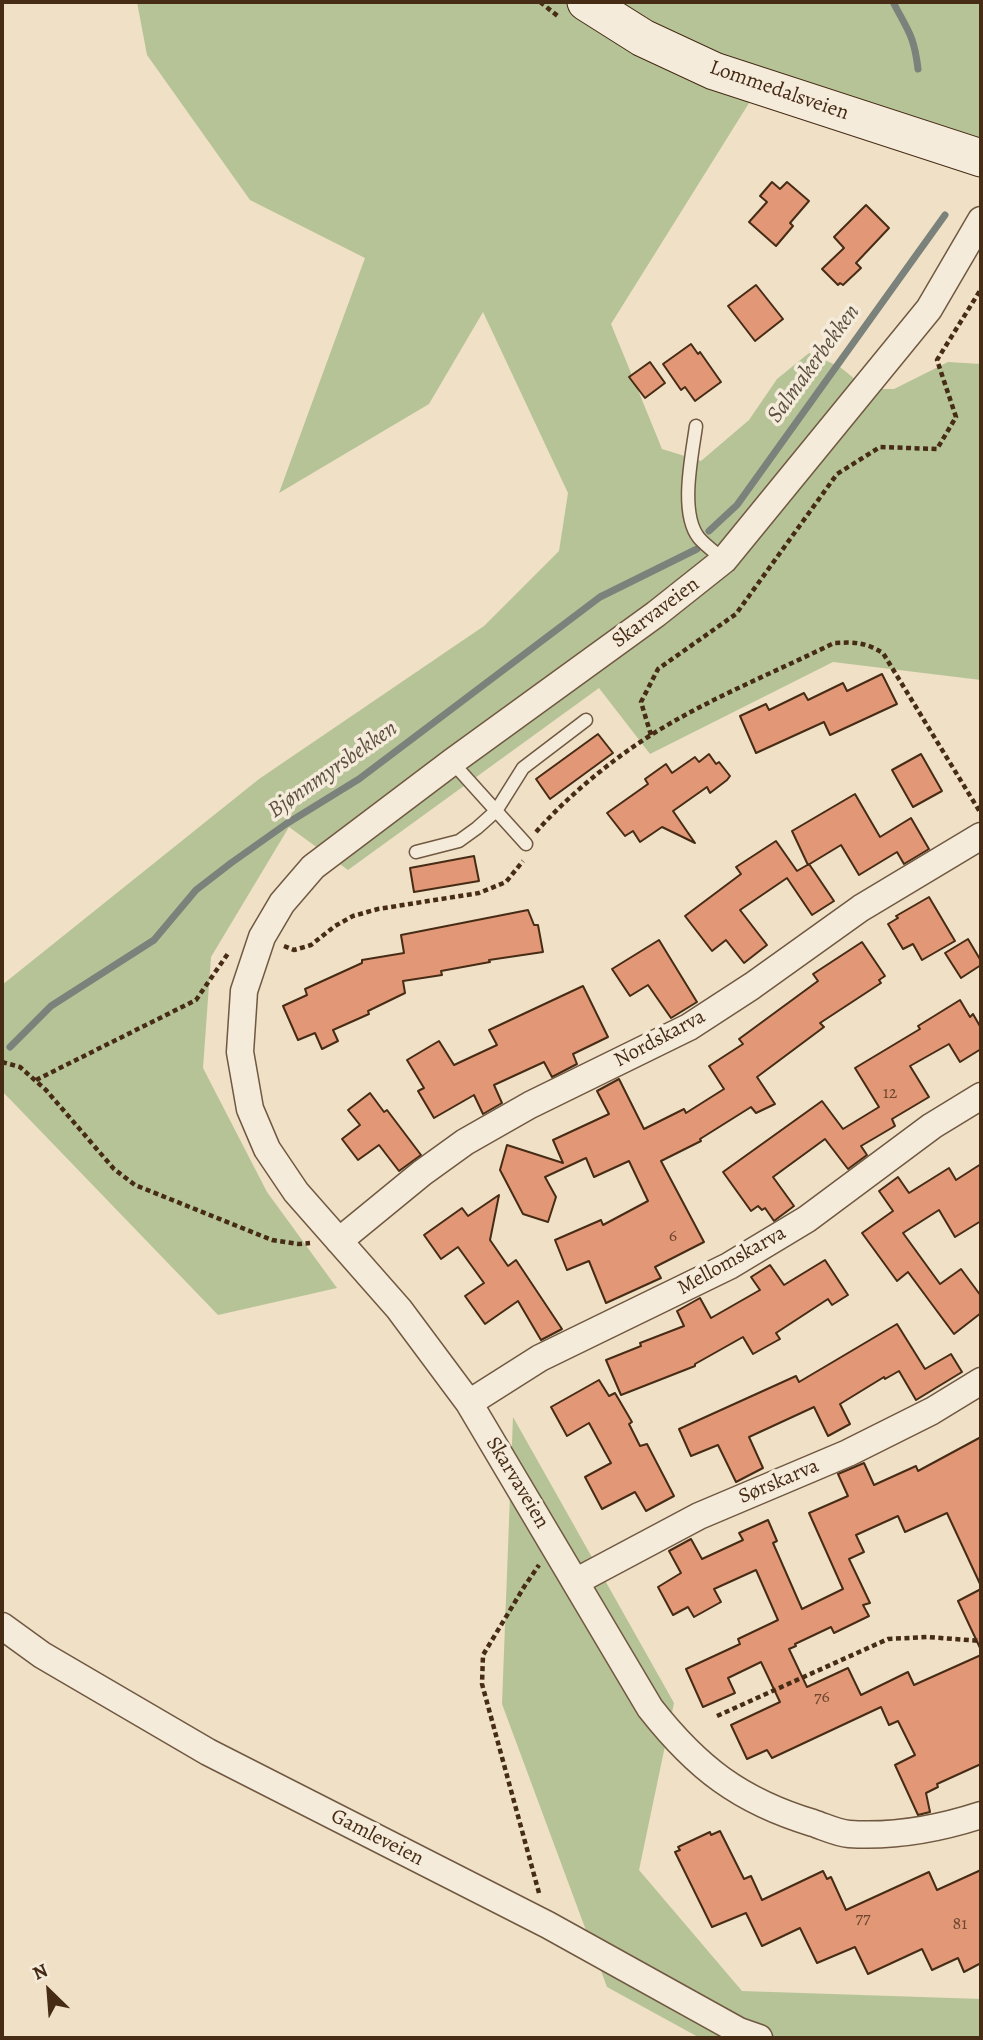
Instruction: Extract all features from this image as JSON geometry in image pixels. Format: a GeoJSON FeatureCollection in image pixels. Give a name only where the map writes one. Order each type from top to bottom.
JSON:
{"type":"FeatureCollection","features":[{"type":"Feature","properties":{"kind":"main road","name":"Lommedalsveien"},"geometry":{"type":"LineString","coordinates":[[586,2],[643,38],[714,71],[981,158]]}},
{"type":"Feature","properties":{"kind":"street","name":"Skarvaveien"},"geometry":{"type":"LineString","coordinates":[[981,220],[929,309],[724,560],[656,614],[313,867],[282,902],[262,937],[244,990],[240,1052],[250,1109],[267,1149],[296,1192],[399,1309],[469,1403],[650,1707],[673,1738],[719,1779],[776,1812],[847,1834],[919,1832],[981,1815]]}},
{"type":"Feature","properties":{"kind":"street","name":"Nordskarva"},"geometry":{"type":"LineString","coordinates":[[338,1241],[465,1142],[530,1105],[689,1027],[861,908],[981,836]]}},
{"type":"Feature","properties":{"kind":"street","name":"Mellomskarva"},"geometry":{"type":"LineString","coordinates":[[469,1403],[540,1358],[729,1266],[807,1219],[932,1126],[981,1096]]}},
{"type":"Feature","properties":{"kind":"street","name":"Sørskarva"},"geometry":{"type":"LineString","coordinates":[[575,1582],[699,1516],[848,1453],[932,1411],[981,1381]]}},
{"type":"Feature","properties":{"kind":"street","name":"Gamleveien"},"geometry":{"type":"LineString","coordinates":[[2,1626],[42,1655],[208,1752],[548,1925],[740,2031],[759,2038]]}},
{"type":"Feature","properties":{"kind":"lane"},"geometry":{"type":"LineString","coordinates":[[696,426],[689,488],[692,524],[699,538],[724,560]]}},
{"type":"Feature","properties":{"kind":"lane"},"geometry":{"type":"LineString","coordinates":[[416,852],[459,841],[477,828],[496,811],[523,768],[586,720]]}},
{"type":"Feature","properties":{"kind":"lane"},"geometry":{"type":"LineString","coordinates":[[452,762],[526,844]]}},
{"type":"Feature","properties":{"kind":"path"},"geometry":{"type":"LineString","coordinates":[[651,735],[641,702],[658,669],[736,614],[838,474],[880,447],[937,449],[956,416],[937,360],[981,289]]}},
{"type":"Feature","properties":{"kind":"path"},"geometry":{"type":"LineString","coordinates":[[36,1080],[105,1048],[196,1000],[242,933],[262,937],[294,950],[311,945],[353,916],[378,908],[479,892],[506,882],[522,862],[526,844],[578,790],[651,735],[834,643],[865,643],[883,653],[981,814]]}},
{"type":"Feature","properties":{"kind":"path"},"geometry":{"type":"LineString","coordinates":[[2,1062],[20,1066],[36,1080],[114,1169],[135,1185],[272,1240],[299,1244],[338,1241]]}},
{"type":"Feature","properties":{"kind":"path"},"geometry":{"type":"LineString","coordinates":[[548,1925],[482,1684],[483,1655],[524,1587],[554,1544]]}},
{"type":"Feature","properties":{"kind":"path"},"geometry":{"type":"LineString","coordinates":[[717,1716],[888,1639],[927,1637],[981,1642]]}},
{"type":"Feature","properties":{"kind":"green space"},"geometry":{"type":"Polygon","coordinates":[[[137,2],[981,2],[981,158],[759,87],[611,324],[662,449],[701,461],[749,420],[777,379],[809,353],[840,367],[867,389],[894,389],[948,362],[981,364],[981,680],[833,662],[650,754],[599,688],[348,870],[289,827],[211,957],[203,1068],[267,1192],[337,1288],[218,1315],[2,1091],[2,985],[259,779],[484,626],[559,551],[568,493],[483,312],[429,404],[279,493],[365,258],[250,200],[147,55],[137,2]]]}},
{"type":"Feature","properties":{"kind":"green space"},"geometry":{"type":"Polygon","coordinates":[[[513,1417],[674,1703],[639,1870],[742,1991],[981,1999],[981,2038],[700,2038],[607,1987],[502,1704],[513,1417]]]}},
{"type":"Feature","properties":{"kind":"building"},"geometry":{"type":"Polygon","coordinates":[[[772,182],[780,189],[787,182],[809,201],[790,223],[793,226],[776,246],[749,222],[767,202],[760,196],[772,182]]]}},
{"type":"Feature","properties":{"kind":"building"},"geometry":{"type":"Polygon","coordinates":[[[866,205],[889,228],[856,263],[861,268],[843,285],[838,285],[822,269],[844,248],[834,237],[866,205]]]}},
{"type":"Feature","properties":{"kind":"building"},"geometry":{"type":"Polygon","coordinates":[[[756,285],[783,319],[755,341],[728,306],[756,285]]]}},
{"type":"Feature","properties":{"kind":"building"},"geometry":{"type":"Polygon","coordinates":[[[691,344],[698,354],[700,352],[721,382],[695,401],[685,387],[681,390],[663,364],[691,344]]]}},
{"type":"Feature","properties":{"kind":"building"},"geometry":{"type":"Polygon","coordinates":[[[650,362],[665,383],[645,398],[629,377],[650,362]]]}},
{"type":"Feature","properties":{"kind":"building"},"geometry":{"type":"Polygon","coordinates":[[[882,674],[897,704],[830,735],[824,722],[756,753],[740,716],[766,704],[769,710],[804,693],[808,700],[843,683],[847,691],[882,674]]]}},
{"type":"Feature","properties":{"kind":"building"},"geometry":{"type":"Polygon","coordinates":[[[598,734],[613,753],[550,799],[536,779],[598,734]]]}},
{"type":"Feature","properties":{"kind":"building"},"geometry":{"type":"Polygon","coordinates":[[[709,754],[730,776],[710,793],[707,787],[673,811],[695,843],[662,827],[640,842],[633,831],[625,836],[607,813],[648,784],[645,779],[666,764],[672,773],[695,757],[699,762],[709,754]]]}},
{"type":"Feature","properties":{"kind":"building"},"geometry":{"type":"Polygon","coordinates":[[[921,754],[942,791],[913,807],[892,770],[921,754]]]}},
{"type":"Feature","properties":{"kind":"building"},"geometry":{"type":"Polygon","coordinates":[[[855,794],[880,837],[911,818],[929,849],[904,864],[897,852],[859,875],[841,845],[808,865],[792,831],[855,794]]]}},
{"type":"Feature","properties":{"kind":"building"},"geometry":{"type":"Polygon","coordinates":[[[776,841],[797,871],[809,864],[834,901],[812,915],[787,878],[740,910],[767,945],[744,963],[726,940],[712,951],[685,916],[741,874],[736,867],[776,841]]]}},
{"type":"Feature","properties":{"kind":"building"},"geometry":{"type":"Polygon","coordinates":[[[474,856],[479,881],[414,892],[410,868],[474,856]]]}},
{"type":"Feature","properties":{"kind":"building"},"geometry":{"type":"Polygon","coordinates":[[[929,897],[955,941],[922,960],[913,944],[903,949],[888,924],[898,918],[896,916],[929,897]]]}},
{"type":"Feature","properties":{"kind":"building"},"geometry":{"type":"Polygon","coordinates":[[[528,910],[534,925],[538,925],[543,952],[489,960],[490,962],[441,971],[442,975],[403,981],[405,993],[368,1011],[369,1014],[333,1030],[338,1041],[322,1049],[315,1033],[298,1040],[283,1006],[307,995],[305,989],[362,963],[362,960],[404,953],[401,935],[528,910]]]}},
{"type":"Feature","properties":{"kind":"building"},"geometry":{"type":"Polygon","coordinates":[[[968,939],[981,965],[961,978],[945,953],[968,939]]]}},
{"type":"Feature","properties":{"kind":"building"},"geometry":{"type":"Polygon","coordinates":[[[659,940],[697,1002],[671,1018],[648,985],[630,996],[612,969],[659,940]]]}},
{"type":"Feature","properties":{"kind":"building"},"geometry":{"type":"Polygon","coordinates":[[[862,942],[885,976],[879,980],[881,983],[820,1023],[824,1027],[757,1077],[775,1104],[756,1113],[751,1107],[700,1139],[701,1141],[661,1161],[704,1242],[655,1267],[661,1278],[606,1303],[589,1261],[567,1270],[555,1240],[601,1220],[603,1225],[648,1201],[629,1161],[594,1177],[586,1158],[545,1177],[556,1197],[548,1222],[523,1214],[500,1170],[507,1145],[563,1163],[553,1140],[609,1114],[597,1091],[619,1079],[644,1129],[684,1109],[686,1113],[724,1089],[709,1066],[743,1044],[739,1039],[818,981],[813,974],[862,942]]]}},
{"type":"Feature","properties":{"kind":"building"},"geometry":{"type":"Polygon","coordinates":[[[583,986],[608,1037],[573,1054],[577,1064],[552,1077],[544,1062],[494,1085],[502,1103],[483,1114],[474,1095],[434,1118],[418,1091],[424,1088],[407,1060],[439,1041],[454,1065],[497,1045],[489,1030],[583,986]]]}},
{"type":"Feature","properties":{"kind":"building"},"geometry":{"type":"Polygon","coordinates":[[[960,1000],[970,1017],[973,1014],[981,1028],[981,1049],[960,1062],[949,1044],[910,1066],[929,1097],[892,1119],[895,1126],[861,1146],[867,1155],[848,1169],[825,1139],[773,1177],[794,1206],[774,1221],[765,1208],[762,1210],[758,1206],[751,1211],[723,1172],[822,1101],[843,1129],[879,1107],[855,1068],[920,1029],[918,1026],[960,1000]]]}},
{"type":"Feature","properties":{"kind":"building"},"geometry":{"type":"Polygon","coordinates":[[[370,1093],[384,1112],[387,1110],[421,1155],[399,1171],[379,1145],[358,1160],[342,1139],[360,1125],[348,1110],[370,1093]]]}},
{"type":"Feature","properties":{"kind":"building"},"geometry":{"type":"Polygon","coordinates":[[[981,1164],[981,1221],[955,1237],[939,1210],[903,1233],[940,1284],[961,1269],[981,1296],[981,1313],[954,1334],[908,1272],[897,1281],[862,1233],[893,1211],[879,1191],[898,1177],[909,1193],[949,1168],[956,1180],[981,1164]]]}},
{"type":"Feature","properties":{"kind":"building"},"geometry":{"type":"Polygon","coordinates":[[[499,1195],[490,1240],[508,1266],[516,1260],[562,1329],[541,1340],[518,1301],[485,1324],[465,1296],[484,1283],[458,1247],[441,1259],[424,1235],[462,1208],[468,1216],[499,1195]]]}},
{"type":"Feature","properties":{"kind":"building"},"geometry":{"type":"Polygon","coordinates":[[[825,1260],[848,1295],[832,1305],[828,1299],[776,1333],[780,1339],[753,1354],[743,1337],[695,1366],[621,1395],[606,1360],[684,1326],[677,1311],[700,1298],[711,1318],[760,1290],[751,1277],[770,1265],[784,1285],[825,1260]]]}},
{"type":"Feature","properties":{"kind":"building"},"geometry":{"type":"Polygon","coordinates":[[[897,1324],[925,1369],[951,1354],[962,1372],[916,1400],[899,1371],[885,1379],[884,1377],[840,1404],[850,1424],[828,1436],[814,1407],[749,1437],[763,1468],[736,1482],[718,1445],[691,1456],[679,1429],[796,1376],[799,1382],[897,1324]]]}},
{"type":"Feature","properties":{"kind":"building"},"geometry":{"type":"Polygon","coordinates":[[[599,1380],[609,1396],[615,1393],[632,1422],[629,1424],[640,1446],[647,1444],[674,1496],[646,1511],[635,1492],[602,1509],[585,1477],[611,1463],[589,1423],[567,1436],[551,1407],[599,1380]]]}},
{"type":"Feature","properties":{"kind":"building"},"geometry":{"type":"Polygon","coordinates":[[[981,1437],[981,1586],[947,1513],[905,1532],[898,1516],[856,1535],[864,1552],[849,1559],[870,1603],[863,1605],[869,1616],[834,1633],[831,1627],[789,1649],[807,1687],[848,1668],[861,1695],[908,1672],[914,1685],[981,1655],[981,1764],[937,1784],[938,1787],[926,1793],[930,1812],[918,1815],[895,1765],[915,1755],[898,1721],[889,1725],[881,1707],[772,1758],[767,1750],[747,1759],[731,1725],[780,1702],[761,1662],[728,1678],[735,1693],[703,1707],[686,1669],[740,1644],[738,1639],[778,1620],[756,1570],[714,1589],[721,1602],[694,1617],[688,1607],[673,1615],[658,1587],[681,1573],[669,1551],[691,1539],[702,1559],[743,1540],[739,1533],[768,1520],[777,1541],[773,1543],[802,1609],[843,1589],[809,1513],[848,1496],[838,1474],[864,1463],[874,1485],[916,1466],[918,1471],[981,1437]]]}},
{"type":"Feature","properties":{"kind":"building"},"geometry":{"type":"Polygon","coordinates":[[[981,1589],[981,1650],[958,1601],[981,1589]]]}},
{"type":"Feature","properties":{"kind":"building"},"geometry":{"type":"Polygon","coordinates":[[[720,1831],[744,1879],[751,1876],[762,1900],[823,1871],[827,1879],[831,1877],[846,1910],[929,1872],[937,1890],[981,1870],[981,1963],[964,1972],[958,1958],[932,1970],[922,1949],[868,1974],[855,1947],[817,1963],[800,1928],[762,1946],[746,1913],[712,1927],[675,1852],[680,1850],[678,1847],[710,1832],[711,1835],[720,1831]]]}},
{"type":"Feature","properties":{"kind":"waterway","name":"Salmakerbekken"},"geometry":{"type":"LineString","coordinates":[[893,2],[912,41],[918,69]]}},
{"type":"Feature","properties":{"kind":"waterway","name":"Salmakerbekken"},"geometry":{"type":"LineString","coordinates":[[709,531],[737,505],[945,215]]}},
{"type":"Feature","properties":{"kind":"waterway","name":"Bjønnmyrsbekken"},"geometry":{"type":"LineString","coordinates":[[10,1047],[51,1006],[154,940],[196,890],[231,863],[286,824],[359,779],[600,597],[697,549]]}}]}
